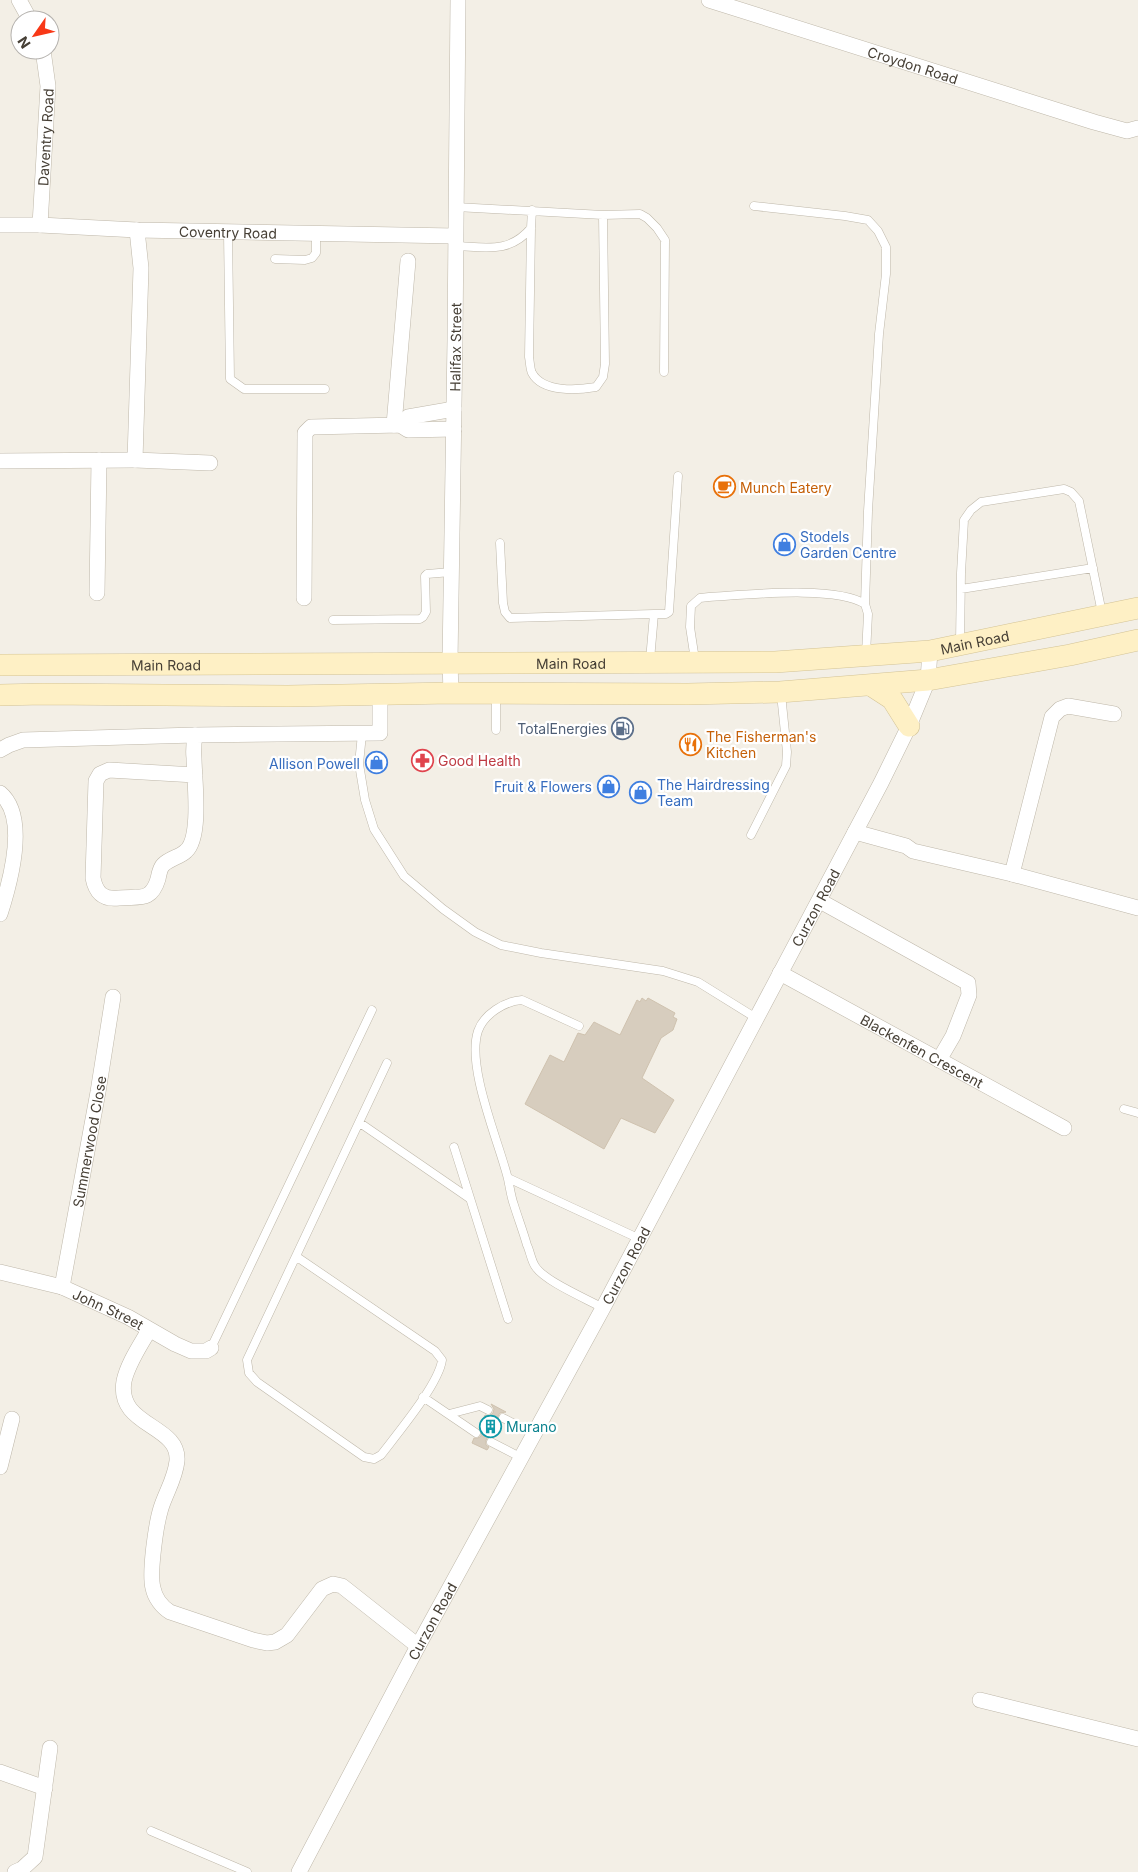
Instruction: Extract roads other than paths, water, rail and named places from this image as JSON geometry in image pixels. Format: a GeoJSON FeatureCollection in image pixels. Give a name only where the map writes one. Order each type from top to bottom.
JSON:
{"type":"FeatureCollection","features":[{"type":"Feature","properties":{"kind":"main road","name":"Main Road"},"geometry":{"type":"LineString","coordinates":[[0,665],[775,662],[930,651],[1138,608]]}},
{"type":"Feature","properties":{"kind":"main road","name":"Main Road"},"geometry":{"type":"LineString","coordinates":[[0,695],[688,694],[780,692],[928,680],[1070,655],[1138,640]]}},
{"type":"Feature","properties":{"kind":"main road"},"geometry":{"type":"LineString","coordinates":[[872,686],[892,699],[909,726]]}},
{"type":"Feature","properties":{"kind":"street","name":"Halifax Street"},"geometry":{"type":"LineString","coordinates":[[451,693],[458,0]]}},
{"type":"Feature","properties":{"kind":"street","name":"Croydon Road"},"geometry":{"type":"LineString","coordinates":[[709,0],[734,4],[1116,128],[1127,130],[1138,128]]}},
{"type":"Feature","properties":{"kind":"street","name":"Daventry Road"},"geometry":{"type":"LineString","coordinates":[[40,225],[48,86],[44,60]]}},
{"type":"Feature","properties":{"kind":"street","name":"Coventry Road"},"geometry":{"type":"LineString","coordinates":[[0,225],[137,230],[316,233],[455,241]]}},
{"type":"Feature","properties":{"kind":"street"},"geometry":{"type":"LineString","coordinates":[[136,460],[141,268],[137,230]]}},
{"type":"Feature","properties":{"kind":"street"},"geometry":{"type":"LineString","coordinates":[[397,425],[408,261]]}},
{"type":"Feature","properties":{"kind":"street"},"geometry":{"type":"LineString","coordinates":[[397,425],[408,418],[454,409]]}},
{"type":"Feature","properties":{"kind":"street"},"geometry":{"type":"LineString","coordinates":[[304,598],[305,433],[311,428],[397,425],[408,430],[454,429]]}},
{"type":"Feature","properties":{"kind":"street"},"geometry":{"type":"LineString","coordinates":[[97,593],[99,460]]}},
{"type":"Feature","properties":{"kind":"street"},"geometry":{"type":"LineString","coordinates":[[0,461],[136,460],[210,463]]}},
{"type":"Feature","properties":{"kind":"street","name":"Curzon Road"},"geometry":{"type":"LineString","coordinates":[[299,1872],[418,1646],[603,1308],[882,784],[928,680],[930,651]]}},
{"type":"Feature","properties":{"kind":"street"},"geometry":{"type":"LineString","coordinates":[[0,750],[23,740],[195,735],[380,733],[380,695]]}},
{"type":"Feature","properties":{"kind":"street"},"geometry":{"type":"LineString","coordinates":[[1012,874],[1052,717],[1060,708],[1068,706],[1114,714]]}},
{"type":"Feature","properties":{"kind":"street"},"geometry":{"type":"LineString","coordinates":[[195,735],[196,814],[192,838],[187,851],[162,866],[154,890],[149,894],[113,899],[100,894],[93,878],[96,780],[100,774],[109,770],[195,775]]}},
{"type":"Feature","properties":{"kind":"street"},"geometry":{"type":"LineString","coordinates":[[0,793],[10,803],[15,821],[12,870],[0,914]]}},
{"type":"Feature","properties":{"kind":"street"},"geometry":{"type":"LineString","coordinates":[[853,836],[905,854],[913,851],[1012,874],[1138,908]]}},
{"type":"Feature","properties":{"kind":"street"},"geometry":{"type":"LineString","coordinates":[[820,901],[968,983],[969,995],[953,1036],[939,1060]]}},
{"type":"Feature","properties":{"kind":"street","name":"Blackenfen Crescent"},"geometry":{"type":"LineString","coordinates":[[780,973],[1064,1128]]}},
{"type":"Feature","properties":{"kind":"street","name":"Summerwood Close"},"geometry":{"type":"LineString","coordinates":[[62,1287],[98,1092],[113,996]]}},
{"type":"Feature","properties":{"kind":"street","name":"John Street"},"geometry":{"type":"LineString","coordinates":[[0,1272],[62,1287],[128,1317],[191,1351],[206,1351],[211,1348]]}},
{"type":"Feature","properties":{"kind":"street"},"geometry":{"type":"LineString","coordinates":[[149,1330],[129,1367],[124,1381],[124,1396],[129,1410],[170,1440],[176,1449],[177,1456],[173,1480],[160,1509],[155,1544],[152,1586],[160,1604],[170,1612],[267,1643],[288,1635],[322,1590],[337,1584],[352,1593],[418,1646]]}},
{"type":"Feature","properties":{"kind":"street"},"geometry":{"type":"LineString","coordinates":[[0,1467],[12,1419]]}},
{"type":"Feature","properties":{"kind":"street"},"geometry":{"type":"LineString","coordinates":[[980,1700],[1138,1739]]}},
{"type":"Feature","properties":{"kind":"street"},"geometry":{"type":"LineString","coordinates":[[20,1871],[35,1857],[50,1748]]}},
{"type":"Feature","properties":{"kind":"street"},"geometry":{"type":"LineString","coordinates":[[0,1772],[45,1788]]}},
{"type":"Feature","properties":{"kind":"lane"},"geometry":{"type":"LineString","coordinates":[[754,206],[868,220],[878,231],[886,247],[886,274],[879,343],[868,511],[865,604],[868,614],[866,656]]}},
{"type":"Feature","properties":{"kind":"lane"},"geometry":{"type":"LineString","coordinates":[[456,207],[640,214],[648,218],[665,240],[664,372]]}},
{"type":"Feature","properties":{"kind":"lane"},"geometry":{"type":"LineString","coordinates":[[532,210],[529,358],[532,373],[539,382],[557,388],[577,390],[596,386],[603,378],[605,364],[603,214]]}},
{"type":"Feature","properties":{"kind":"lane"},"geometry":{"type":"LineString","coordinates":[[455,241],[503,246],[514,244],[531,228]]}},
{"type":"Feature","properties":{"kind":"lane"},"geometry":{"type":"LineString","coordinates":[[228,232],[230,379],[244,390],[324,389]]}},
{"type":"Feature","properties":{"kind":"lane"},"geometry":{"type":"LineString","coordinates":[[275,258],[305,260],[312,258],[316,252],[316,233]]}},
{"type":"Feature","properties":{"kind":"lane"},"geometry":{"type":"LineString","coordinates":[[500,543],[503,603],[505,612],[510,618],[666,614],[669,612],[678,476]]}},
{"type":"Feature","properties":{"kind":"lane"},"geometry":{"type":"LineString","coordinates":[[960,645],[964,520],[971,510],[981,502],[1064,490],[1071,492],[1079,501],[1103,615]]}},
{"type":"Feature","properties":{"kind":"lane"},"geometry":{"type":"LineString","coordinates":[[962,589],[1093,568]]}},
{"type":"Feature","properties":{"kind":"lane"},"geometry":{"type":"LineString","coordinates":[[333,620],[420,619],[426,612],[425,576],[427,574],[452,572]]}},
{"type":"Feature","properties":{"kind":"lane"},"geometry":{"type":"LineString","coordinates":[[695,662],[690,627],[691,606],[700,598],[795,592],[850,597],[865,604]]}},
{"type":"Feature","properties":{"kind":"lane"},"geometry":{"type":"LineString","coordinates":[[650,662],[654,614]]}},
{"type":"Feature","properties":{"kind":"lane"},"geometry":{"type":"LineString","coordinates":[[751,835],[786,766],[787,752],[780,692]]}},
{"type":"Feature","properties":{"kind":"lane"},"geometry":{"type":"LineString","coordinates":[[496,694],[496,730]]}},
{"type":"Feature","properties":{"kind":"lane"},"geometry":{"type":"LineString","coordinates":[[362,734],[359,764],[374,829],[404,876],[443,909],[482,936],[501,945],[541,953],[663,971],[698,982],[756,1018]]}},
{"type":"Feature","properties":{"kind":"lane"},"geometry":{"type":"LineString","coordinates":[[579,1026],[522,1000],[515,1000],[504,1004],[482,1022],[478,1031],[476,1050],[478,1073],[494,1138],[508,1178],[513,1204],[535,1265],[544,1276],[603,1308]]}},
{"type":"Feature","properties":{"kind":"lane"},"geometry":{"type":"LineString","coordinates":[[211,1348],[372,1010]]}},
{"type":"Feature","properties":{"kind":"lane"},"geometry":{"type":"LineString","coordinates":[[297,1256],[435,1351],[442,1360],[441,1368],[423,1398],[381,1455],[374,1459],[364,1458],[252,1378],[249,1373],[247,1360],[388,1063]]}},
{"type":"Feature","properties":{"kind":"lane"},"geometry":{"type":"LineString","coordinates":[[1124,1109],[1138,1113]]}},
{"type":"Feature","properties":{"kind":"lane"},"geometry":{"type":"LineString","coordinates":[[360,1123],[470,1199]]}},
{"type":"Feature","properties":{"kind":"lane"},"geometry":{"type":"LineString","coordinates":[[454,1147],[508,1320]]}},
{"type":"Feature","properties":{"kind":"lane"},"geometry":{"type":"LineString","coordinates":[[508,1178],[640,1239]]}},
{"type":"Feature","properties":{"kind":"lane"},"geometry":{"type":"LineString","coordinates":[[423,1398],[476,1434]]}},
{"type":"Feature","properties":{"kind":"lane"},"geometry":{"type":"LineString","coordinates":[[449,1414],[480,1406],[488,1410]]}},
{"type":"Feature","properties":{"kind":"lane"},"geometry":{"type":"LineString","coordinates":[[503,1418],[534,1434]]}},
{"type":"Feature","properties":{"kind":"lane"},"geometry":{"type":"LineString","coordinates":[[491,1442],[522,1458]]}},
{"type":"Feature","properties":{"kind":"lane"},"geometry":{"type":"LineString","coordinates":[[151,1831],[247,1872]]}},
{"type":"Feature","properties":{"kind":"place","name":"Munch Eatery"},"geometry":{"type":"Point","coordinates":[724,487]}},
{"type":"Feature","properties":{"kind":"place","name":"Stodels Garden Centre"},"geometry":{"type":"Point","coordinates":[784,544]}},
{"type":"Feature","properties":{"kind":"place","name":"TotalEnergies"},"geometry":{"type":"Point","coordinates":[623,728]}},
{"type":"Feature","properties":{"kind":"place","name":"The Fisherman's Kitchen"},"geometry":{"type":"Point","coordinates":[690,744]}},
{"type":"Feature","properties":{"kind":"place","name":"Good Health"},"geometry":{"type":"Point","coordinates":[422,760]}},
{"type":"Feature","properties":{"kind":"place","name":"Allison Powell"},"geometry":{"type":"Point","coordinates":[376,763]}},
{"type":"Feature","properties":{"kind":"place","name":"Fruit & Flowers"},"geometry":{"type":"Point","coordinates":[608,786]}},
{"type":"Feature","properties":{"kind":"place","name":"The Hairdressing Team"},"geometry":{"type":"Point","coordinates":[641,792]}},
{"type":"Feature","properties":{"kind":"place","name":"Murano"},"geometry":{"type":"Point","coordinates":[490,1426]}}]}
